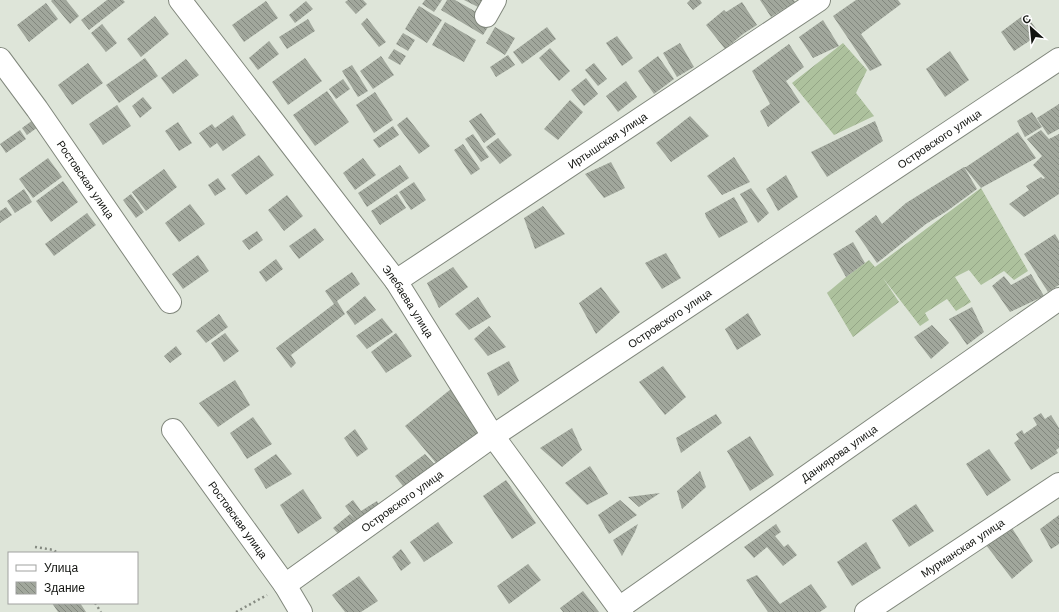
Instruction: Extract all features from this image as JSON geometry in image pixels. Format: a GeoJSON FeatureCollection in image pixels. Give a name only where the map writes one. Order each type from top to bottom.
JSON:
{"type":"FeatureCollection","features":[{"type":"Feature","properties":{"kind":"street","name":"Элебаева улица"},"geometry":{"type":"LineString","coordinates":[[180,0],[396,281],[493,436],[621,610]]}},
{"type":"Feature","properties":{"kind":"street","name":"Иртышская улица"},"geometry":{"type":"LineString","coordinates":[[396,281],[818,0]]}},
{"type":"Feature","properties":{"kind":"street","name":"Ростовская улица"},"geometry":{"type":"LineString","coordinates":[[0,58],[37,109],[170,302]]}},
{"type":"Feature","properties":{"kind":"street","name":"Островского улица"},"geometry":{"type":"LineString","coordinates":[[285,585],[493,436],[1059,59]]}},
{"type":"Feature","properties":{"kind":"street","name":"Даниярова улица"},"geometry":{"type":"LineString","coordinates":[[621,610],[1059,299]]}},
{"type":"Feature","properties":{"kind":"street","name":"Ростовская улица"},"geometry":{"type":"LineString","coordinates":[[173,430],[285,585],[301,612]]}},
{"type":"Feature","properties":{"kind":"street","name":"Мурманская улица"},"geometry":{"type":"LineString","coordinates":[[866,612],[1059,484]]}},
{"type":"Feature","properties":{"kind":"path"},"geometry":{"type":"LineString","coordinates":[[35,547],[54,550],[56,552]]}},
{"type":"Feature","properties":{"kind":"path"},"geometry":{"type":"LineString","coordinates":[[236,612],[285,585]]}},
{"type":"Feature","properties":{"kind":"green space"},"geometry":{"type":"Polygon","coordinates":[[[843,43],[867,70],[856,93],[874,116],[834,135],[792,83],[843,43]]]}},
{"type":"Feature","properties":{"kind":"green space"},"geometry":{"type":"Polygon","coordinates":[[[981,188],[1028,271],[1014,280],[1004,271],[981,285],[969,270],[955,277],[971,302],[956,311],[947,299],[925,313],[929,320],[920,326],[883,278],[899,302],[853,337],[827,293],[869,260],[875,267],[981,188]]]}},
{"type":"Feature","properties":{"kind":"building"},"geometry":{"type":"Polygon","coordinates":[[[66,0],[79,16],[70,24],[51,1],[66,0]]]}},
{"type":"Feature","properties":{"kind":"building"},"geometry":{"type":"Polygon","coordinates":[[[107,0],[123,0],[125,2],[89,30],[81,20],[107,0]]]}},
{"type":"Feature","properties":{"kind":"building"},"geometry":{"type":"Polygon","coordinates":[[[348,0],[363,0],[367,4],[356,14],[345,2],[348,0]]]}},
{"type":"Feature","properties":{"kind":"building"},"geometry":{"type":"Polygon","coordinates":[[[425,0],[442,0],[434,12],[422,4],[425,0]]]}},
{"type":"Feature","properties":{"kind":"building"},"geometry":{"type":"Polygon","coordinates":[[[447,0],[455,0],[492,21],[483,35],[441,10],[447,0]]]}},
{"type":"Feature","properties":{"kind":"building"},"geometry":{"type":"Polygon","coordinates":[[[464,0],[489,0],[484,10],[464,0]]]}},
{"type":"Feature","properties":{"kind":"building"},"geometry":{"type":"Polygon","coordinates":[[[690,0],[700,0],[702,3],[693,10],[687,3],[690,0]]]}},
{"type":"Feature","properties":{"kind":"building"},"geometry":{"type":"Polygon","coordinates":[[[760,0],[794,0],[795,2],[771,17],[760,0]]]}},
{"type":"Feature","properties":{"kind":"building"},"geometry":{"type":"Polygon","coordinates":[[[856,0],[898,0],[901,4],[861,34],[882,65],[870,71],[833,16],[856,0]]]}},
{"type":"Feature","properties":{"kind":"building"},"geometry":{"type":"Polygon","coordinates":[[[266,1],[278,18],[244,42],[232,25],[266,1]]]}},
{"type":"Feature","properties":{"kind":"building"},"geometry":{"type":"Polygon","coordinates":[[[306,1],[313,9],[295,23],[289,15],[306,1]]]}},
{"type":"Feature","properties":{"kind":"building"},"geometry":{"type":"Polygon","coordinates":[[[742,2],[757,25],[725,49],[706,25],[724,10],[726,12],[742,2]]]}},
{"type":"Feature","properties":{"kind":"building"},"geometry":{"type":"Polygon","coordinates":[[[46,3],[58,19],[29,42],[17,25],[46,3]]]}},
{"type":"Feature","properties":{"kind":"building"},"geometry":{"type":"Polygon","coordinates":[[[419,6],[442,20],[427,43],[405,29],[419,6]]]}},
{"type":"Feature","properties":{"kind":"building"},"geometry":{"type":"Polygon","coordinates":[[[1025,14],[1040,34],[1014,51],[1001,32],[1025,14]]]}},
{"type":"Feature","properties":{"kind":"building"},"geometry":{"type":"Polygon","coordinates":[[[155,16],[169,34],[141,57],[127,39],[155,16]]]}},
{"type":"Feature","properties":{"kind":"building"},"geometry":{"type":"Polygon","coordinates":[[[367,18],[386,42],[379,47],[361,24],[367,18]]]}},
{"type":"Feature","properties":{"kind":"building"},"geometry":{"type":"Polygon","coordinates":[[[308,19],[315,31],[287,49],[279,37],[308,19]]]}},
{"type":"Feature","properties":{"kind":"building"},"geometry":{"type":"Polygon","coordinates":[[[823,20],[839,46],[813,58],[799,37],[823,20]]]}},
{"type":"Feature","properties":{"kind":"building"},"geometry":{"type":"Polygon","coordinates":[[[445,22],[476,40],[464,62],[432,45],[445,22]]]}},
{"type":"Feature","properties":{"kind":"building"},"geometry":{"type":"Polygon","coordinates":[[[102,24],[117,43],[106,52],[91,33],[102,24]]]}},
{"type":"Feature","properties":{"kind":"building"},"geometry":{"type":"Polygon","coordinates":[[[495,27],[515,38],[505,55],[486,43],[495,27]]]}},
{"type":"Feature","properties":{"kind":"building"},"geometry":{"type":"Polygon","coordinates":[[[547,27],[556,39],[522,64],[513,52],[547,27]]]}},
{"type":"Feature","properties":{"kind":"building"},"geometry":{"type":"Polygon","coordinates":[[[403,33],[415,40],[408,51],[396,44],[403,33]]]}},
{"type":"Feature","properties":{"kind":"building"},"geometry":{"type":"Polygon","coordinates":[[[617,36],[633,58],[622,66],[606,43],[617,36]]]}},
{"type":"Feature","properties":{"kind":"building"},"geometry":{"type":"Polygon","coordinates":[[[269,41],[279,54],[258,70],[249,58],[269,41]]]}},
{"type":"Feature","properties":{"kind":"building"},"geometry":{"type":"Polygon","coordinates":[[[680,43],[694,67],[677,77],[663,53],[680,43]]]}},
{"type":"Feature","properties":{"kind":"building"},"geometry":{"type":"Polygon","coordinates":[[[789,44],[804,67],[786,81],[800,102],[768,127],[760,111],[770,104],[752,71],[789,44]]]}},
{"type":"Feature","properties":{"kind":"building"},"geometry":{"type":"Polygon","coordinates":[[[550,48],[570,71],[559,81],[539,58],[550,48]]]}},
{"type":"Feature","properties":{"kind":"building"},"geometry":{"type":"Polygon","coordinates":[[[394,49],[406,56],[400,65],[388,58],[394,49]]]}},
{"type":"Feature","properties":{"kind":"building"},"geometry":{"type":"Polygon","coordinates":[[[950,51],[969,80],[945,97],[926,69],[950,51]]]}},
{"type":"Feature","properties":{"kind":"building"},"geometry":{"type":"Polygon","coordinates":[[[508,55],[515,65],[496,77],[490,67],[508,55]]]}},
{"type":"Feature","properties":{"kind":"building"},"geometry":{"type":"Polygon","coordinates":[[[381,56],[394,75],[373,89],[360,71],[381,56]]]}},
{"type":"Feature","properties":{"kind":"building"},"geometry":{"type":"Polygon","coordinates":[[[658,56],[674,79],[654,94],[638,71],[658,56]]]}},
{"type":"Feature","properties":{"kind":"building"},"geometry":{"type":"Polygon","coordinates":[[[145,58],[158,76],[119,103],[106,85],[145,58]]]}},
{"type":"Feature","properties":{"kind":"building"},"geometry":{"type":"Polygon","coordinates":[[[305,58],[322,81],[288,105],[272,82],[305,58]]]}},
{"type":"Feature","properties":{"kind":"building"},"geometry":{"type":"Polygon","coordinates":[[[186,59],[199,75],[173,94],[161,78],[186,59]]]}},
{"type":"Feature","properties":{"kind":"building"},"geometry":{"type":"Polygon","coordinates":[[[88,63],[103,83],[72,105],[58,85],[88,63]]]}},
{"type":"Feature","properties":{"kind":"building"},"geometry":{"type":"Polygon","coordinates":[[[594,63],[607,79],[598,86],[585,70],[594,63]]]}},
{"type":"Feature","properties":{"kind":"building"},"geometry":{"type":"Polygon","coordinates":[[[352,65],[368,91],[358,97],[342,71],[352,65]]]}},
{"type":"Feature","properties":{"kind":"building"},"geometry":{"type":"Polygon","coordinates":[[[586,78],[598,94],[584,106],[571,90],[586,78]]]}},
{"type":"Feature","properties":{"kind":"building"},"geometry":{"type":"Polygon","coordinates":[[[343,79],[350,89],[336,99],[329,89],[343,79]]]}},
{"type":"Feature","properties":{"kind":"building"},"geometry":{"type":"Polygon","coordinates":[[[626,81],[637,97],[618,112],[606,96],[626,81]]]}},
{"type":"Feature","properties":{"kind":"building"},"geometry":{"type":"Polygon","coordinates":[[[327,91],[349,122],[315,146],[293,115],[327,91]]]}},
{"type":"Feature","properties":{"kind":"building"},"geometry":{"type":"Polygon","coordinates":[[[375,92],[393,120],[374,133],[356,105],[375,92]]]}},
{"type":"Feature","properties":{"kind":"building"},"geometry":{"type":"Polygon","coordinates":[[[143,97],[152,108],[140,118],[132,106],[143,97]]]}},
{"type":"Feature","properties":{"kind":"building"},"geometry":{"type":"Polygon","coordinates":[[[570,100],[583,112],[558,140],[544,129],[570,100]]]}},
{"type":"Feature","properties":{"kind":"building"},"geometry":{"type":"Polygon","coordinates":[[[1059,104],[1059,129],[1048,135],[1037,118],[1059,104]]]}},
{"type":"Feature","properties":{"kind":"building"},"geometry":{"type":"Polygon","coordinates":[[[117,105],[131,126],[103,145],[89,124],[117,105]]]}},
{"type":"Feature","properties":{"kind":"building"},"geometry":{"type":"Polygon","coordinates":[[[1032,112],[1042,127],[1025,137],[1017,121],[1032,112]]]}},
{"type":"Feature","properties":{"kind":"building"},"geometry":{"type":"Polygon","coordinates":[[[481,113],[496,134],[484,143],[469,121],[481,113]]]}},
{"type":"Feature","properties":{"kind":"building"},"geometry":{"type":"Polygon","coordinates":[[[233,115],[246,135],[223,151],[217,143],[210,148],[199,133],[212,124],[215,128],[233,115]]]}},
{"type":"Feature","properties":{"kind":"building"},"geometry":{"type":"Polygon","coordinates":[[[690,116],[709,136],[671,162],[656,143],[690,116]]]}},
{"type":"Feature","properties":{"kind":"building"},"geometry":{"type":"Polygon","coordinates":[[[407,117],[430,146],[419,154],[397,125],[407,117]]]}},
{"type":"Feature","properties":{"kind":"building"},"geometry":{"type":"Polygon","coordinates":[[[33,120],[38,127],[27,135],[22,128],[33,120]]]}},
{"type":"Feature","properties":{"kind":"building"},"geometry":{"type":"Polygon","coordinates":[[[875,121],[883,141],[827,177],[811,152],[875,121]]]}},
{"type":"Feature","properties":{"kind":"building"},"geometry":{"type":"Polygon","coordinates":[[[178,122],[192,143],[179,151],[165,131],[178,122]]]}},
{"type":"Feature","properties":{"kind":"building"},"geometry":{"type":"Polygon","coordinates":[[[393,126],[399,135],[379,148],[373,140],[393,126]]]}},
{"type":"Feature","properties":{"kind":"building"},"geometry":{"type":"Polygon","coordinates":[[[20,130],[26,139],[6,153],[0,144],[20,130]]]}},
{"type":"Feature","properties":{"kind":"building"},"geometry":{"type":"Polygon","coordinates":[[[1041,130],[1049,139],[1059,134],[1059,194],[1024,217],[1009,204],[1029,190],[1026,186],[1041,177],[1043,179],[1045,178],[1033,165],[1042,156],[1027,139],[1041,130]]]}},
{"type":"Feature","properties":{"kind":"building"},"geometry":{"type":"Polygon","coordinates":[[[1018,132],[1036,158],[981,188],[964,167],[1018,132]]]}},
{"type":"Feature","properties":{"kind":"building"},"geometry":{"type":"Polygon","coordinates":[[[473,134],[489,157],[481,162],[465,139],[473,134]]]}},
{"type":"Feature","properties":{"kind":"building"},"geometry":{"type":"Polygon","coordinates":[[[498,138],[512,155],[500,164],[486,147],[498,138]]]}},
{"type":"Feature","properties":{"kind":"building"},"geometry":{"type":"Polygon","coordinates":[[[463,144],[480,169],[471,175],[454,150],[463,144]]]}},
{"type":"Feature","properties":{"kind":"building"},"geometry":{"type":"Polygon","coordinates":[[[259,155],[274,175],[246,195],[231,175],[259,155]]]}},
{"type":"Feature","properties":{"kind":"building"},"geometry":{"type":"Polygon","coordinates":[[[734,157],[750,182],[722,195],[707,176],[734,157]]]}},
{"type":"Feature","properties":{"kind":"building"},"geometry":{"type":"Polygon","coordinates":[[[48,158],[62,177],[33,198],[19,179],[48,158]]]}},
{"type":"Feature","properties":{"kind":"building"},"geometry":{"type":"Polygon","coordinates":[[[363,158],[376,175],[355,190],[343,173],[363,158]]]}},
{"type":"Feature","properties":{"kind":"building"},"geometry":{"type":"Polygon","coordinates":[[[611,162],[625,188],[604,198],[585,174],[611,162]]]}},
{"type":"Feature","properties":{"kind":"building"},"geometry":{"type":"Polygon","coordinates":[[[400,165],[409,178],[367,207],[358,193],[400,165]]]}},
{"type":"Feature","properties":{"kind":"building"},"geometry":{"type":"Polygon","coordinates":[[[964,167],[977,189],[926,224],[877,263],[855,231],[876,215],[882,224],[906,203],[964,167]]]}},
{"type":"Feature","properties":{"kind":"building"},"geometry":{"type":"Polygon","coordinates":[[[164,169],[177,187],[146,211],[132,192],[164,169]]]}},
{"type":"Feature","properties":{"kind":"building"},"geometry":{"type":"Polygon","coordinates":[[[786,175],[798,197],[778,211],[766,189],[786,175]]]}},
{"type":"Feature","properties":{"kind":"building"},"geometry":{"type":"Polygon","coordinates":[[[218,178],[226,189],[215,196],[208,185],[218,178]]]}},
{"type":"Feature","properties":{"kind":"building"},"geometry":{"type":"Polygon","coordinates":[[[63,181],[78,202],[51,222],[36,201],[63,181]]]}},
{"type":"Feature","properties":{"kind":"building"},"geometry":{"type":"Polygon","coordinates":[[[414,182],[426,200],[411,210],[399,192],[414,182]]]}},
{"type":"Feature","properties":{"kind":"building"},"geometry":{"type":"Polygon","coordinates":[[[751,188],[769,213],[758,223],[740,194],[751,188]]]}},
{"type":"Feature","properties":{"kind":"building"},"geometry":{"type":"Polygon","coordinates":[[[24,189],[32,202],[15,213],[7,201],[24,189]]]}},
{"type":"Feature","properties":{"kind":"building"},"geometry":{"type":"Polygon","coordinates":[[[131,194],[144,212],[136,218],[123,200],[131,194]]]}},
{"type":"Feature","properties":{"kind":"building"},"geometry":{"type":"Polygon","coordinates":[[[397,194],[406,208],[380,225],[371,211],[397,194]]]}},
{"type":"Feature","properties":{"kind":"building"},"geometry":{"type":"Polygon","coordinates":[[[287,195],[303,216],[284,231],[268,210],[287,195]]]}},
{"type":"Feature","properties":{"kind":"building"},"geometry":{"type":"Polygon","coordinates":[[[734,197],[748,222],[719,238],[705,213],[734,197]]]}},
{"type":"Feature","properties":{"kind":"building"},"geometry":{"type":"Polygon","coordinates":[[[190,204],[205,224],[179,242],[165,223],[190,204]]]}},
{"type":"Feature","properties":{"kind":"building"},"geometry":{"type":"Polygon","coordinates":[[[543,206],[565,234],[535,249],[524,218],[543,206]]]}},
{"type":"Feature","properties":{"kind":"building"},"geometry":{"type":"Polygon","coordinates":[[[6,207],[12,215],[0,223],[0,211],[6,207]]]}},
{"type":"Feature","properties":{"kind":"building"},"geometry":{"type":"Polygon","coordinates":[[[87,213],[96,225],[54,256],[45,244],[87,213]]]}},
{"type":"Feature","properties":{"kind":"building"},"geometry":{"type":"Polygon","coordinates":[[[315,228],[324,240],[299,259],[289,246],[315,228]]]}},
{"type":"Feature","properties":{"kind":"building"},"geometry":{"type":"Polygon","coordinates":[[[257,231],[263,240],[249,250],[242,241],[257,231]]]}},
{"type":"Feature","properties":{"kind":"building"},"geometry":{"type":"Polygon","coordinates":[[[1055,234],[1059,241],[1059,285],[1048,292],[1024,254],[1055,234]]]}},
{"type":"Feature","properties":{"kind":"building"},"geometry":{"type":"Polygon","coordinates":[[[853,242],[865,263],[846,277],[833,254],[853,242]]]}},
{"type":"Feature","properties":{"kind":"building"},"geometry":{"type":"Polygon","coordinates":[[[666,253],[681,278],[662,289],[645,263],[666,253]]]}},
{"type":"Feature","properties":{"kind":"building"},"geometry":{"type":"Polygon","coordinates":[[[198,255],[209,271],[183,289],[172,274],[198,255]]]}},
{"type":"Feature","properties":{"kind":"building"},"geometry":{"type":"Polygon","coordinates":[[[276,259],[283,269],[266,282],[259,272],[276,259]]]}},
{"type":"Feature","properties":{"kind":"building"},"geometry":{"type":"Polygon","coordinates":[[[453,267],[468,287],[439,308],[427,283],[453,267]]]}},
{"type":"Feature","properties":{"kind":"building"},"geometry":{"type":"Polygon","coordinates":[[[352,272],[360,284],[337,301],[345,314],[291,355],[296,363],[291,368],[276,348],[334,304],[325,291],[352,272]]]}},
{"type":"Feature","properties":{"kind":"building"},"geometry":{"type":"Polygon","coordinates":[[[1031,274],[1044,296],[1010,312],[992,286],[1004,276],[1011,285],[1031,274]]]}},
{"type":"Feature","properties":{"kind":"building"},"geometry":{"type":"Polygon","coordinates":[[[601,287],[620,312],[596,334],[579,303],[601,287]]]}},
{"type":"Feature","properties":{"kind":"building"},"geometry":{"type":"Polygon","coordinates":[[[365,296],[376,310],[355,325],[346,312],[365,296]]]}},
{"type":"Feature","properties":{"kind":"building"},"geometry":{"type":"Polygon","coordinates":[[[478,297],[491,317],[469,330],[455,314],[478,297]]]}},
{"type":"Feature","properties":{"kind":"building"},"geometry":{"type":"Polygon","coordinates":[[[972,307],[984,332],[967,345],[949,319],[972,307]]]}},
{"type":"Feature","properties":{"kind":"building"},"geometry":{"type":"Polygon","coordinates":[[[748,313],[761,335],[737,350],[725,329],[748,313]]]}},
{"type":"Feature","properties":{"kind":"building"},"geometry":{"type":"Polygon","coordinates":[[[219,314],[228,327],[206,343],[196,331],[219,314]]]}},
{"type":"Feature","properties":{"kind":"building"},"geometry":{"type":"Polygon","coordinates":[[[382,318],[393,332],[367,349],[356,336],[382,318]]]}},
{"type":"Feature","properties":{"kind":"building"},"geometry":{"type":"Polygon","coordinates":[[[932,325],[949,343],[931,359],[914,337],[932,325]]]}},
{"type":"Feature","properties":{"kind":"building"},"geometry":{"type":"Polygon","coordinates":[[[489,326],[506,347],[488,356],[474,339],[489,326]]]}},
{"type":"Feature","properties":{"kind":"building"},"geometry":{"type":"Polygon","coordinates":[[[225,333],[239,351],[224,362],[211,343],[225,333]]]}},
{"type":"Feature","properties":{"kind":"building"},"geometry":{"type":"Polygon","coordinates":[[[396,333],[412,356],[386,373],[371,352],[396,333]]]}},
{"type":"Feature","properties":{"kind":"building"},"geometry":{"type":"Polygon","coordinates":[[[176,346],[182,354],[170,363],[164,356],[176,346]]]}},
{"type":"Feature","properties":{"kind":"building"},"geometry":{"type":"Polygon","coordinates":[[[509,361],[519,381],[498,396],[487,373],[509,361]]]}},
{"type":"Feature","properties":{"kind":"building"},"geometry":{"type":"Polygon","coordinates":[[[663,366],[686,397],[665,415],[639,382],[663,366]]]}},
{"type":"Feature","properties":{"kind":"building"},"geometry":{"type":"Polygon","coordinates":[[[235,380],[250,405],[218,427],[199,403],[235,380]]]}},
{"type":"Feature","properties":{"kind":"building"},"geometry":{"type":"Polygon","coordinates":[[[451,389],[481,432],[436,463],[405,426],[451,389]]]}},
{"type":"Feature","properties":{"kind":"building"},"geometry":{"type":"Polygon","coordinates":[[[1041,413],[1045,419],[1051,415],[1059,428],[1059,448],[1056,450],[1058,453],[1031,470],[1014,443],[1019,439],[1016,434],[1022,430],[1024,434],[1037,425],[1033,418],[1041,413]]]}},
{"type":"Feature","properties":{"kind":"building"},"geometry":{"type":"Polygon","coordinates":[[[716,414],[722,423],[681,453],[676,438],[716,414]]]}},
{"type":"Feature","properties":{"kind":"building"},"geometry":{"type":"Polygon","coordinates":[[[253,417],[272,444],[247,459],[230,433],[253,417]]]}},
{"type":"Feature","properties":{"kind":"building"},"geometry":{"type":"Polygon","coordinates":[[[572,428],[582,450],[562,467],[540,448],[572,428]]]}},
{"type":"Feature","properties":{"kind":"building"},"geometry":{"type":"Polygon","coordinates":[[[355,429],[368,449],[357,457],[344,438],[355,429]]]}},
{"type":"Feature","properties":{"kind":"building"},"geometry":{"type":"Polygon","coordinates":[[[750,436],[774,475],[750,491],[727,451],[750,436]]]}},
{"type":"Feature","properties":{"kind":"building"},"geometry":{"type":"Polygon","coordinates":[[[989,449],[1011,480],[987,496],[966,464],[989,449]]]}},
{"type":"Feature","properties":{"kind":"building"},"geometry":{"type":"Polygon","coordinates":[[[276,454],[292,474],[266,489],[254,469],[276,454]]]}},
{"type":"Feature","properties":{"kind":"building"},"geometry":{"type":"Polygon","coordinates":[[[425,454],[437,467],[406,490],[395,476],[425,454]]]}},
{"type":"Feature","properties":{"kind":"building"},"geometry":{"type":"Polygon","coordinates":[[[590,466],[608,494],[587,505],[565,483],[590,466]]]}},
{"type":"Feature","properties":{"kind":"building"},"geometry":{"type":"Polygon","coordinates":[[[700,471],[706,487],[682,509],[677,491],[700,471]]]}},
{"type":"Feature","properties":{"kind":"building"},"geometry":{"type":"Polygon","coordinates":[[[506,480],[536,523],[512,539],[483,496],[506,480]]]}},
{"type":"Feature","properties":{"kind":"building"},"geometry":{"type":"Polygon","coordinates":[[[303,489],[322,518],[298,534],[280,505],[303,489]]]}},
{"type":"Feature","properties":{"kind":"building"},"geometry":{"type":"Polygon","coordinates":[[[660,493],[639,507],[628,497],[660,493]]]}},
{"type":"Feature","properties":{"kind":"building"},"geometry":{"type":"Polygon","coordinates":[[[353,500],[361,511],[377,501],[380,508],[342,538],[333,528],[350,514],[354,518],[345,506],[353,500]]]}},
{"type":"Feature","properties":{"kind":"building"},"geometry":{"type":"Polygon","coordinates":[[[620,500],[637,515],[609,534],[598,515],[620,500]]]}},
{"type":"Feature","properties":{"kind":"building"},"geometry":{"type":"Polygon","coordinates":[[[916,504],[934,531],[909,547],[892,520],[916,504]]]}},
{"type":"Feature","properties":{"kind":"building"},"geometry":{"type":"Polygon","coordinates":[[[1059,515],[1059,544],[1051,549],[1040,529],[1059,515]]]}},
{"type":"Feature","properties":{"kind":"building"},"geometry":{"type":"Polygon","coordinates":[[[438,522],[453,543],[424,562],[410,542],[438,522]]]}},
{"type":"Feature","properties":{"kind":"building"},"geometry":{"type":"Polygon","coordinates":[[[638,524],[635,532],[622,556],[613,540],[638,524]]]}},
{"type":"Feature","properties":{"kind":"building"},"geometry":{"type":"Polygon","coordinates":[[[776,524],[781,532],[775,536],[784,547],[788,544],[797,555],[783,566],[767,547],[754,558],[744,547],[776,524]]]}},
{"type":"Feature","properties":{"kind":"building"},"geometry":{"type":"Polygon","coordinates":[[[1012,528],[1033,561],[1012,579],[986,545],[1012,528]]]}},
{"type":"Feature","properties":{"kind":"building"},"geometry":{"type":"Polygon","coordinates":[[[866,542],[881,568],[852,586],[837,562],[866,542]]]}},
{"type":"Feature","properties":{"kind":"building"},"geometry":{"type":"Polygon","coordinates":[[[401,549],[411,563],[401,571],[392,557],[401,549]]]}},
{"type":"Feature","properties":{"kind":"building"},"geometry":{"type":"Polygon","coordinates":[[[528,564],[541,580],[509,604],[497,586],[528,564]]]}},
{"type":"Feature","properties":{"kind":"building"},"geometry":{"type":"Polygon","coordinates":[[[757,575],[780,604],[811,584],[827,607],[820,612],[768,612],[746,580],[757,575]]]}},
{"type":"Feature","properties":{"kind":"building"},"geometry":{"type":"Polygon","coordinates":[[[359,576],[378,601],[361,612],[345,612],[332,595],[359,576]]]}},
{"type":"Feature","properties":{"kind":"building"},"geometry":{"type":"Polygon","coordinates":[[[583,591],[599,612],[563,612],[560,608],[583,591]]]}},
{"type":"Feature","properties":{"kind":"building"},"geometry":{"type":"Polygon","coordinates":[[[53,604],[81,604],[86,612],[58,612],[53,604]]]}}]}
